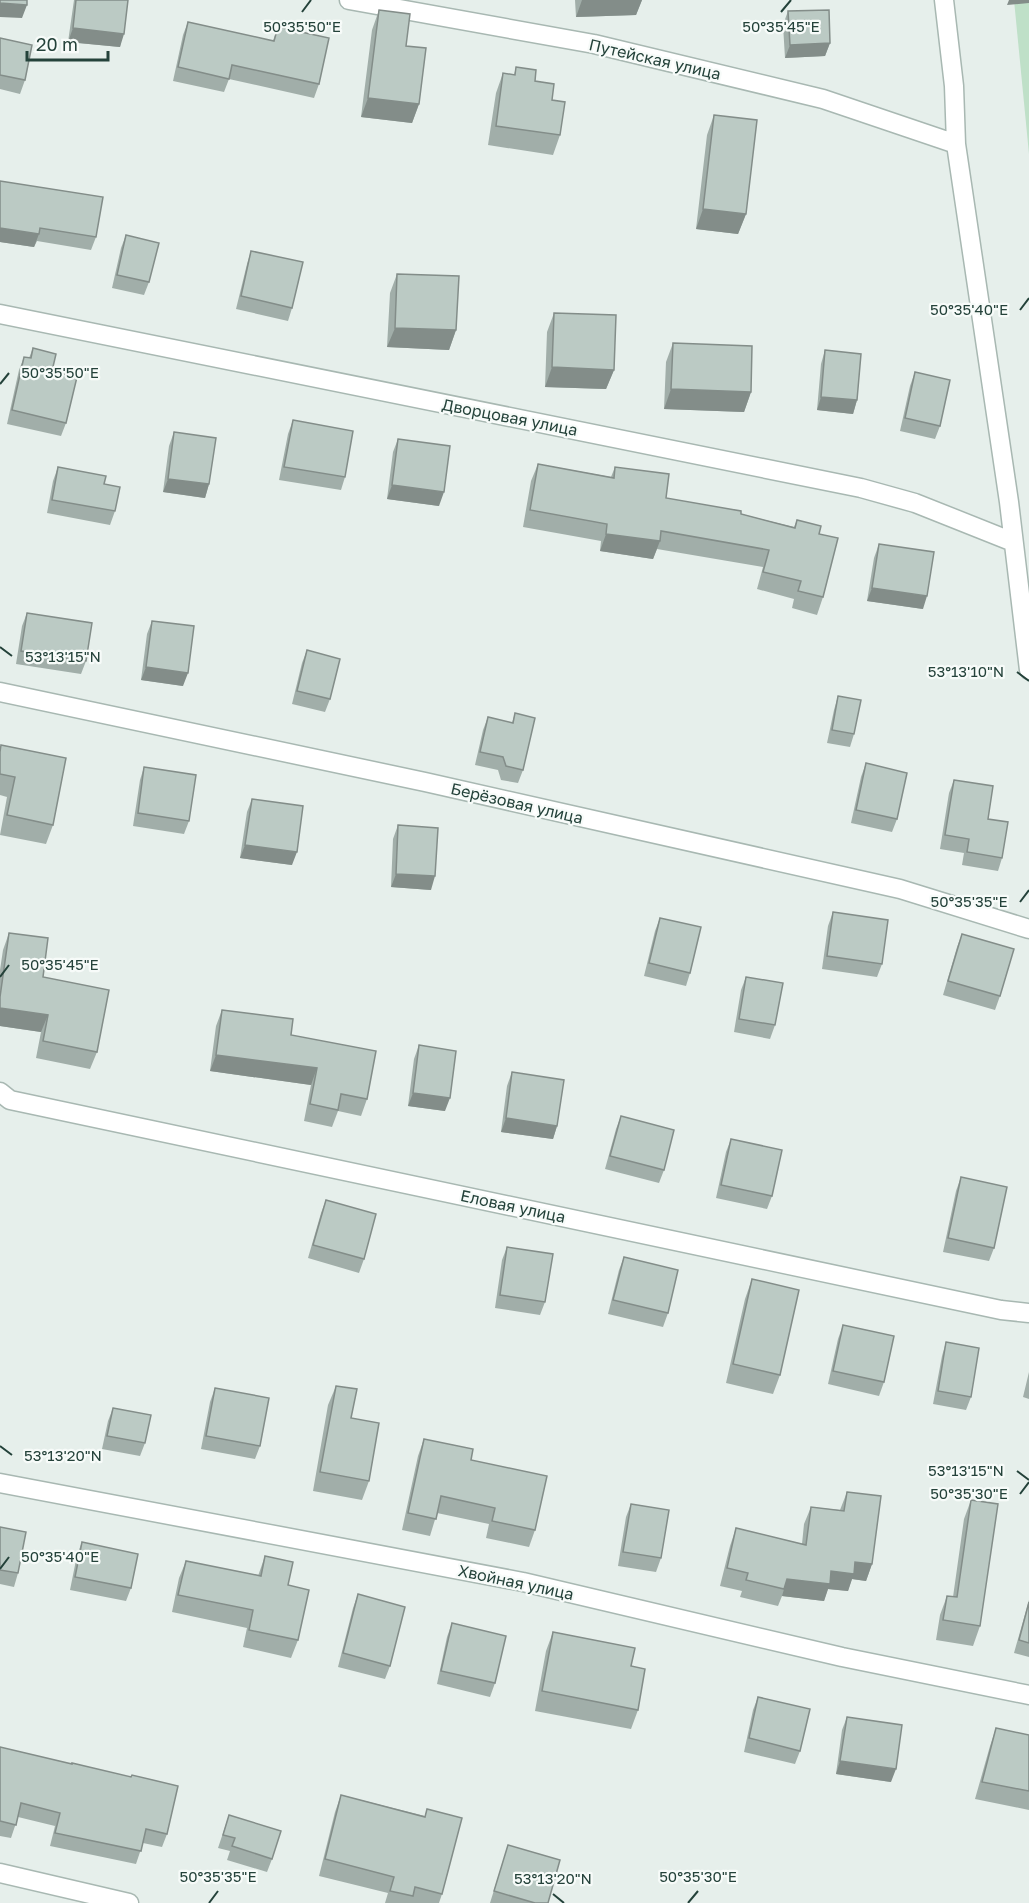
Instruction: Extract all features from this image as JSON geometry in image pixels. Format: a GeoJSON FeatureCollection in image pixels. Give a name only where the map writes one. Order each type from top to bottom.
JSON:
{"type":"FeatureCollection","features":[{"type":"Feature","properties":{"kind":"street","name":"Путейская улица"},"geometry":{"type":"LineString","coordinates":[[349,0],[594,44],[823,99],[956,144]]}},
{"type":"Feature","properties":{"kind":"street"},"geometry":{"type":"LineString","coordinates":[[944,0],[954,86],[956,144],[1029,670]]}},
{"type":"Feature","properties":{"kind":"street","name":"Дворцовая улица"},"geometry":{"type":"LineString","coordinates":[[0,314],[861,488],[915,503],[1013,542]]}},
{"type":"Feature","properties":{"kind":"street","name":"Берёзовая улица"},"geometry":{"type":"LineString","coordinates":[[0,693],[436,784],[900,889],[1029,930]]}},
{"type":"Feature","properties":{"kind":"street","name":"Еловая улица"},"geometry":{"type":"LineString","coordinates":[[0,1092],[10,1100],[22,1103],[989,1307],[1029,1313]]}},
{"type":"Feature","properties":{"kind":"street","name":"Хвойная улица"},"geometry":{"type":"LineString","coordinates":[[0,1483],[524,1582],[842,1657],[1029,1695]]}},
{"type":"Feature","properties":{"kind":"street"},"geometry":{"type":"LineString","coordinates":[[0,1873],[129,1903]]}},
{"type":"Feature","properties":{"kind":"green space"},"geometry":{"type":"Polygon","coordinates":[[[1014,0],[1029,0],[1029,154],[1014,0]]]}},
{"type":"Feature","properties":{"kind":"building"},"geometry":{"type":"Polygon","coordinates":[[[0,0],[27,0],[27,5],[0,3],[0,0]]]}},
{"type":"Feature","properties":{"kind":"building"},"geometry":{"type":"Polygon","coordinates":[[[76,0],[128,0],[124,34],[73,28],[76,0]]]}},
{"type":"Feature","properties":{"kind":"building"},"geometry":{"type":"Polygon","coordinates":[[[379,10],[410,14],[406,46],[426,48],[419,104],[368,98],[379,10]]]}},
{"type":"Feature","properties":{"kind":"building"},"geometry":{"type":"Polygon","coordinates":[[[829,10],[830,43],[790,45],[788,11],[829,10]]]}},
{"type":"Feature","properties":{"kind":"building"},"geometry":{"type":"Polygon","coordinates":[[[188,22],[274,41],[278,27],[329,38],[319,84],[232,65],[229,79],[178,67],[188,22]]]}},
{"type":"Feature","properties":{"kind":"building"},"geometry":{"type":"Polygon","coordinates":[[[0,38],[32,45],[25,80],[0,75],[0,38]]]}},
{"type":"Feature","properties":{"kind":"building"},"geometry":{"type":"Polygon","coordinates":[[[516,67],[536,70],[535,81],[554,84],[552,100],[565,102],[560,135],[496,126],[503,73],[515,75],[516,67]]]}},
{"type":"Feature","properties":{"kind":"building"},"geometry":{"type":"Polygon","coordinates":[[[714,115],[757,120],[746,214],[703,209],[714,115]]]}},
{"type":"Feature","properties":{"kind":"building"},"geometry":{"type":"Polygon","coordinates":[[[0,181],[103,197],[96,237],[40,228],[39,234],[0,228],[0,181]]]}},
{"type":"Feature","properties":{"kind":"building"},"geometry":{"type":"Polygon","coordinates":[[[126,235],[159,243],[149,282],[117,275],[126,235]]]}},
{"type":"Feature","properties":{"kind":"building"},"geometry":{"type":"Polygon","coordinates":[[[251,251],[303,262],[292,308],[241,296],[251,251]]]}},
{"type":"Feature","properties":{"kind":"building"},"geometry":{"type":"Polygon","coordinates":[[[397,274],[459,276],[456,330],[395,328],[397,274]]]}},
{"type":"Feature","properties":{"kind":"building"},"geometry":{"type":"Polygon","coordinates":[[[554,313],[616,315],[614,370],[552,367],[554,313]]]}},
{"type":"Feature","properties":{"kind":"building"},"geometry":{"type":"Polygon","coordinates":[[[673,343],[752,346],[751,392],[671,389],[673,343]]]}},
{"type":"Feature","properties":{"kind":"building"},"geometry":{"type":"Polygon","coordinates":[[[33,348],[56,354],[52,371],[77,377],[66,423],[12,410],[24,357],[31,358],[33,348]]]}},
{"type":"Feature","properties":{"kind":"building"},"geometry":{"type":"Polygon","coordinates":[[[825,350],[861,354],[857,400],[821,397],[825,350]]]}},
{"type":"Feature","properties":{"kind":"building"},"geometry":{"type":"Polygon","coordinates":[[[915,372],[950,380],[940,426],[905,418],[915,372]]]}},
{"type":"Feature","properties":{"kind":"building"},"geometry":{"type":"Polygon","coordinates":[[[293,420],[353,431],[345,477],[284,467],[293,420]]]}},
{"type":"Feature","properties":{"kind":"building"},"geometry":{"type":"Polygon","coordinates":[[[174,432],[216,438],[209,484],[168,479],[174,432]]]}},
{"type":"Feature","properties":{"kind":"building"},"geometry":{"type":"Polygon","coordinates":[[[398,439],[450,446],[444,492],[392,485],[398,439]]]}},
{"type":"Feature","properties":{"kind":"building"},"geometry":{"type":"Polygon","coordinates":[[[538,464],[614,478],[615,467],[669,474],[666,498],[741,511],[741,514],[795,528],[797,520],[821,526],[819,534],[838,538],[823,597],[798,591],[801,581],[763,572],[769,550],[661,531],[660,541],[606,534],[607,524],[530,510],[538,464]]]}},
{"type":"Feature","properties":{"kind":"building"},"geometry":{"type":"Polygon","coordinates":[[[58,467],[106,476],[104,484],[120,487],[115,511],[52,500],[58,467]]]}},
{"type":"Feature","properties":{"kind":"building"},"geometry":{"type":"Polygon","coordinates":[[[879,544],[934,552],[927,596],[872,588],[879,544]]]}},
{"type":"Feature","properties":{"kind":"building"},"geometry":{"type":"Polygon","coordinates":[[[27,613],[92,623],[86,661],[21,651],[27,613]]]}},
{"type":"Feature","properties":{"kind":"building"},"geometry":{"type":"Polygon","coordinates":[[[152,621],[194,626],[188,673],[146,667],[152,621]]]}},
{"type":"Feature","properties":{"kind":"building"},"geometry":{"type":"Polygon","coordinates":[[[307,650],[340,659],[330,699],[297,691],[307,650]]]}},
{"type":"Feature","properties":{"kind":"building"},"geometry":{"type":"Polygon","coordinates":[[[838,696],[861,700],[854,734],[832,730],[838,696]]]}},
{"type":"Feature","properties":{"kind":"building"},"geometry":{"type":"Polygon","coordinates":[[[515,713],[535,718],[523,770],[506,766],[503,757],[480,752],[488,717],[513,723],[515,713]]]}},
{"type":"Feature","properties":{"kind":"building"},"geometry":{"type":"Polygon","coordinates":[[[1,745],[66,758],[53,825],[7,815],[15,777],[0,774],[1,745]]]}},
{"type":"Feature","properties":{"kind":"building"},"geometry":{"type":"Polygon","coordinates":[[[866,763],[907,773],[897,819],[856,810],[866,763]]]}},
{"type":"Feature","properties":{"kind":"building"},"geometry":{"type":"Polygon","coordinates":[[[144,767],[196,775],[189,821],[138,813],[144,767]]]}},
{"type":"Feature","properties":{"kind":"building"},"geometry":{"type":"Polygon","coordinates":[[[954,780],[993,786],[988,819],[1008,822],[1002,858],[967,852],[969,839],[945,835],[954,780]]]}},
{"type":"Feature","properties":{"kind":"building"},"geometry":{"type":"Polygon","coordinates":[[[252,799],[303,806],[297,852],[245,845],[252,799]]]}},
{"type":"Feature","properties":{"kind":"building"},"geometry":{"type":"Polygon","coordinates":[[[398,825],[438,828],[435,876],[396,874],[398,825]]]}},
{"type":"Feature","properties":{"kind":"building"},"geometry":{"type":"Polygon","coordinates":[[[833,912],[888,920],[882,964],[827,956],[833,912]]]}},
{"type":"Feature","properties":{"kind":"building"},"geometry":{"type":"Polygon","coordinates":[[[660,918],[701,927],[690,973],[649,963],[660,918]]]}},
{"type":"Feature","properties":{"kind":"building"},"geometry":{"type":"Polygon","coordinates":[[[9,933],[48,938],[43,977],[109,990],[97,1052],[43,1041],[48,1015],[0,1008],[9,933]]]}},
{"type":"Feature","properties":{"kind":"building"},"geometry":{"type":"Polygon","coordinates":[[[962,934],[1014,949],[1000,996],[948,981],[962,934]]]}},
{"type":"Feature","properties":{"kind":"building"},"geometry":{"type":"Polygon","coordinates":[[[746,977],[783,983],[775,1025],[739,1019],[746,977]]]}},
{"type":"Feature","properties":{"kind":"building"},"geometry":{"type":"Polygon","coordinates":[[[222,1010],[293,1019],[291,1035],[376,1051],[367,1099],[341,1094],[338,1110],[310,1104],[317,1068],[216,1055],[222,1010]]]}},
{"type":"Feature","properties":{"kind":"building"},"geometry":{"type":"Polygon","coordinates":[[[419,1045],[456,1051],[450,1098],[413,1093],[419,1045]]]}},
{"type":"Feature","properties":{"kind":"building"},"geometry":{"type":"Polygon","coordinates":[[[512,1072],[564,1080],[557,1126],[506,1118],[512,1072]]]}},
{"type":"Feature","properties":{"kind":"building"},"geometry":{"type":"Polygon","coordinates":[[[621,1116],[674,1130],[664,1170],[610,1156],[621,1116]]]}},
{"type":"Feature","properties":{"kind":"building"},"geometry":{"type":"Polygon","coordinates":[[[731,1139],[782,1150],[772,1196],[721,1185],[731,1139]]]}},
{"type":"Feature","properties":{"kind":"building"},"geometry":{"type":"Polygon","coordinates":[[[961,1177],[1007,1187],[994,1248],[948,1238],[961,1177]]]}},
{"type":"Feature","properties":{"kind":"building"},"geometry":{"type":"Polygon","coordinates":[[[326,1200],[376,1214],[364,1259],[313,1245],[326,1200]]]}},
{"type":"Feature","properties":{"kind":"building"},"geometry":{"type":"Polygon","coordinates":[[[507,1247],[553,1254],[545,1302],[500,1295],[507,1247]]]}},
{"type":"Feature","properties":{"kind":"building"},"geometry":{"type":"Polygon","coordinates":[[[624,1257],[678,1270],[668,1313],[613,1300],[624,1257]]]}},
{"type":"Feature","properties":{"kind":"building"},"geometry":{"type":"Polygon","coordinates":[[[752,1279],[799,1290],[780,1375],[733,1364],[752,1279]]]}},
{"type":"Feature","properties":{"kind":"building"},"geometry":{"type":"Polygon","coordinates":[[[843,1325],[894,1336],[884,1382],[833,1371],[843,1325]]]}},
{"type":"Feature","properties":{"kind":"building"},"geometry":{"type":"Polygon","coordinates":[[[946,1342],[979,1348],[971,1397],[938,1391],[946,1342]]]}},
{"type":"Feature","properties":{"kind":"building"},"geometry":{"type":"Polygon","coordinates":[[[336,1386],[357,1389],[351,1418],[379,1423],[369,1481],[320,1472],[336,1386]]]}},
{"type":"Feature","properties":{"kind":"building"},"geometry":{"type":"Polygon","coordinates":[[[215,1388],[269,1398],[260,1446],[206,1436],[215,1388]]]}},
{"type":"Feature","properties":{"kind":"building"},"geometry":{"type":"Polygon","coordinates":[[[113,1408],[151,1415],[145,1443],[107,1436],[113,1408]]]}},
{"type":"Feature","properties":{"kind":"building"},"geometry":{"type":"Polygon","coordinates":[[[424,1439],[473,1449],[471,1460],[547,1476],[535,1530],[492,1521],[495,1508],[441,1496],[436,1519],[408,1513],[424,1439]]]}},
{"type":"Feature","properties":{"kind":"building"},"geometry":{"type":"Polygon","coordinates":[[[847,1492],[881,1496],[872,1564],[855,1562],[854,1574],[831,1571],[830,1584],[787,1579],[784,1589],[746,1580],[748,1573],[727,1568],[736,1528],[806,1545],[811,1507],[844,1511],[847,1492]]]}},
{"type":"Feature","properties":{"kind":"building"},"geometry":{"type":"Polygon","coordinates":[[[971,1500],[998,1504],[980,1626],[943,1620],[947,1596],[957,1597],[971,1500]]]}},
{"type":"Feature","properties":{"kind":"building"},"geometry":{"type":"Polygon","coordinates":[[[631,1504],[669,1510],[661,1558],[623,1552],[631,1504]]]}},
{"type":"Feature","properties":{"kind":"building"},"geometry":{"type":"Polygon","coordinates":[[[0,1527],[26,1532],[18,1573],[0,1570],[0,1527]]]}},
{"type":"Feature","properties":{"kind":"building"},"geometry":{"type":"Polygon","coordinates":[[[82,1542],[138,1554],[131,1588],[75,1577],[82,1542]]]}},
{"type":"Feature","properties":{"kind":"building"},"geometry":{"type":"Polygon","coordinates":[[[265,1556],[293,1562],[288,1585],[309,1590],[298,1640],[249,1630],[253,1610],[178,1595],[186,1561],[261,1576],[265,1556]]]}},
{"type":"Feature","properties":{"kind":"building"},"geometry":{"type":"Polygon","coordinates":[[[358,1594],[405,1607],[390,1666],[343,1653],[358,1594]]]}},
{"type":"Feature","properties":{"kind":"building"},"geometry":{"type":"Polygon","coordinates":[[[1029,1602],[1029,1643],[1019,1640],[1029,1602]]]}},
{"type":"Feature","properties":{"kind":"building"},"geometry":{"type":"Polygon","coordinates":[[[452,1623],[506,1636],[495,1683],[441,1671],[452,1623]]]}},
{"type":"Feature","properties":{"kind":"building"},"geometry":{"type":"Polygon","coordinates":[[[553,1632],[635,1648],[631,1666],[645,1669],[638,1710],[542,1691],[553,1632]]]}},
{"type":"Feature","properties":{"kind":"building"},"geometry":{"type":"Polygon","coordinates":[[[758,1697],[810,1709],[800,1751],[749,1738],[758,1697]]]}},
{"type":"Feature","properties":{"kind":"building"},"geometry":{"type":"Polygon","coordinates":[[[847,1717],[902,1725],[896,1769],[840,1761],[847,1717]]]}},
{"type":"Feature","properties":{"kind":"building"},"geometry":{"type":"Polygon","coordinates":[[[996,1728],[1029,1735],[1029,1791],[982,1782],[996,1728]]]}},
{"type":"Feature","properties":{"kind":"building"},"geometry":{"type":"Polygon","coordinates":[[[0,1747],[178,1786],[167,1834],[146,1829],[141,1851],[55,1833],[60,1813],[21,1803],[16,1825],[0,1821],[0,1747]]]}},
{"type":"Feature","properties":{"kind":"building"},"geometry":{"type":"Polygon","coordinates":[[[341,1795],[425,1817],[427,1809],[462,1818],[442,1894],[415,1887],[413,1896],[390,1891],[394,1877],[325,1859],[341,1795]]]}},
{"type":"Feature","properties":{"kind":"building"},"geometry":{"type":"Polygon","coordinates":[[[229,1815],[281,1831],[272,1859],[232,1846],[235,1838],[223,1835],[229,1815]]]}},
{"type":"Feature","properties":{"kind":"building"},"geometry":{"type":"Polygon","coordinates":[[[508,1845],[560,1860],[548,1903],[535,1903],[494,1891],[508,1845]]]}}]}
